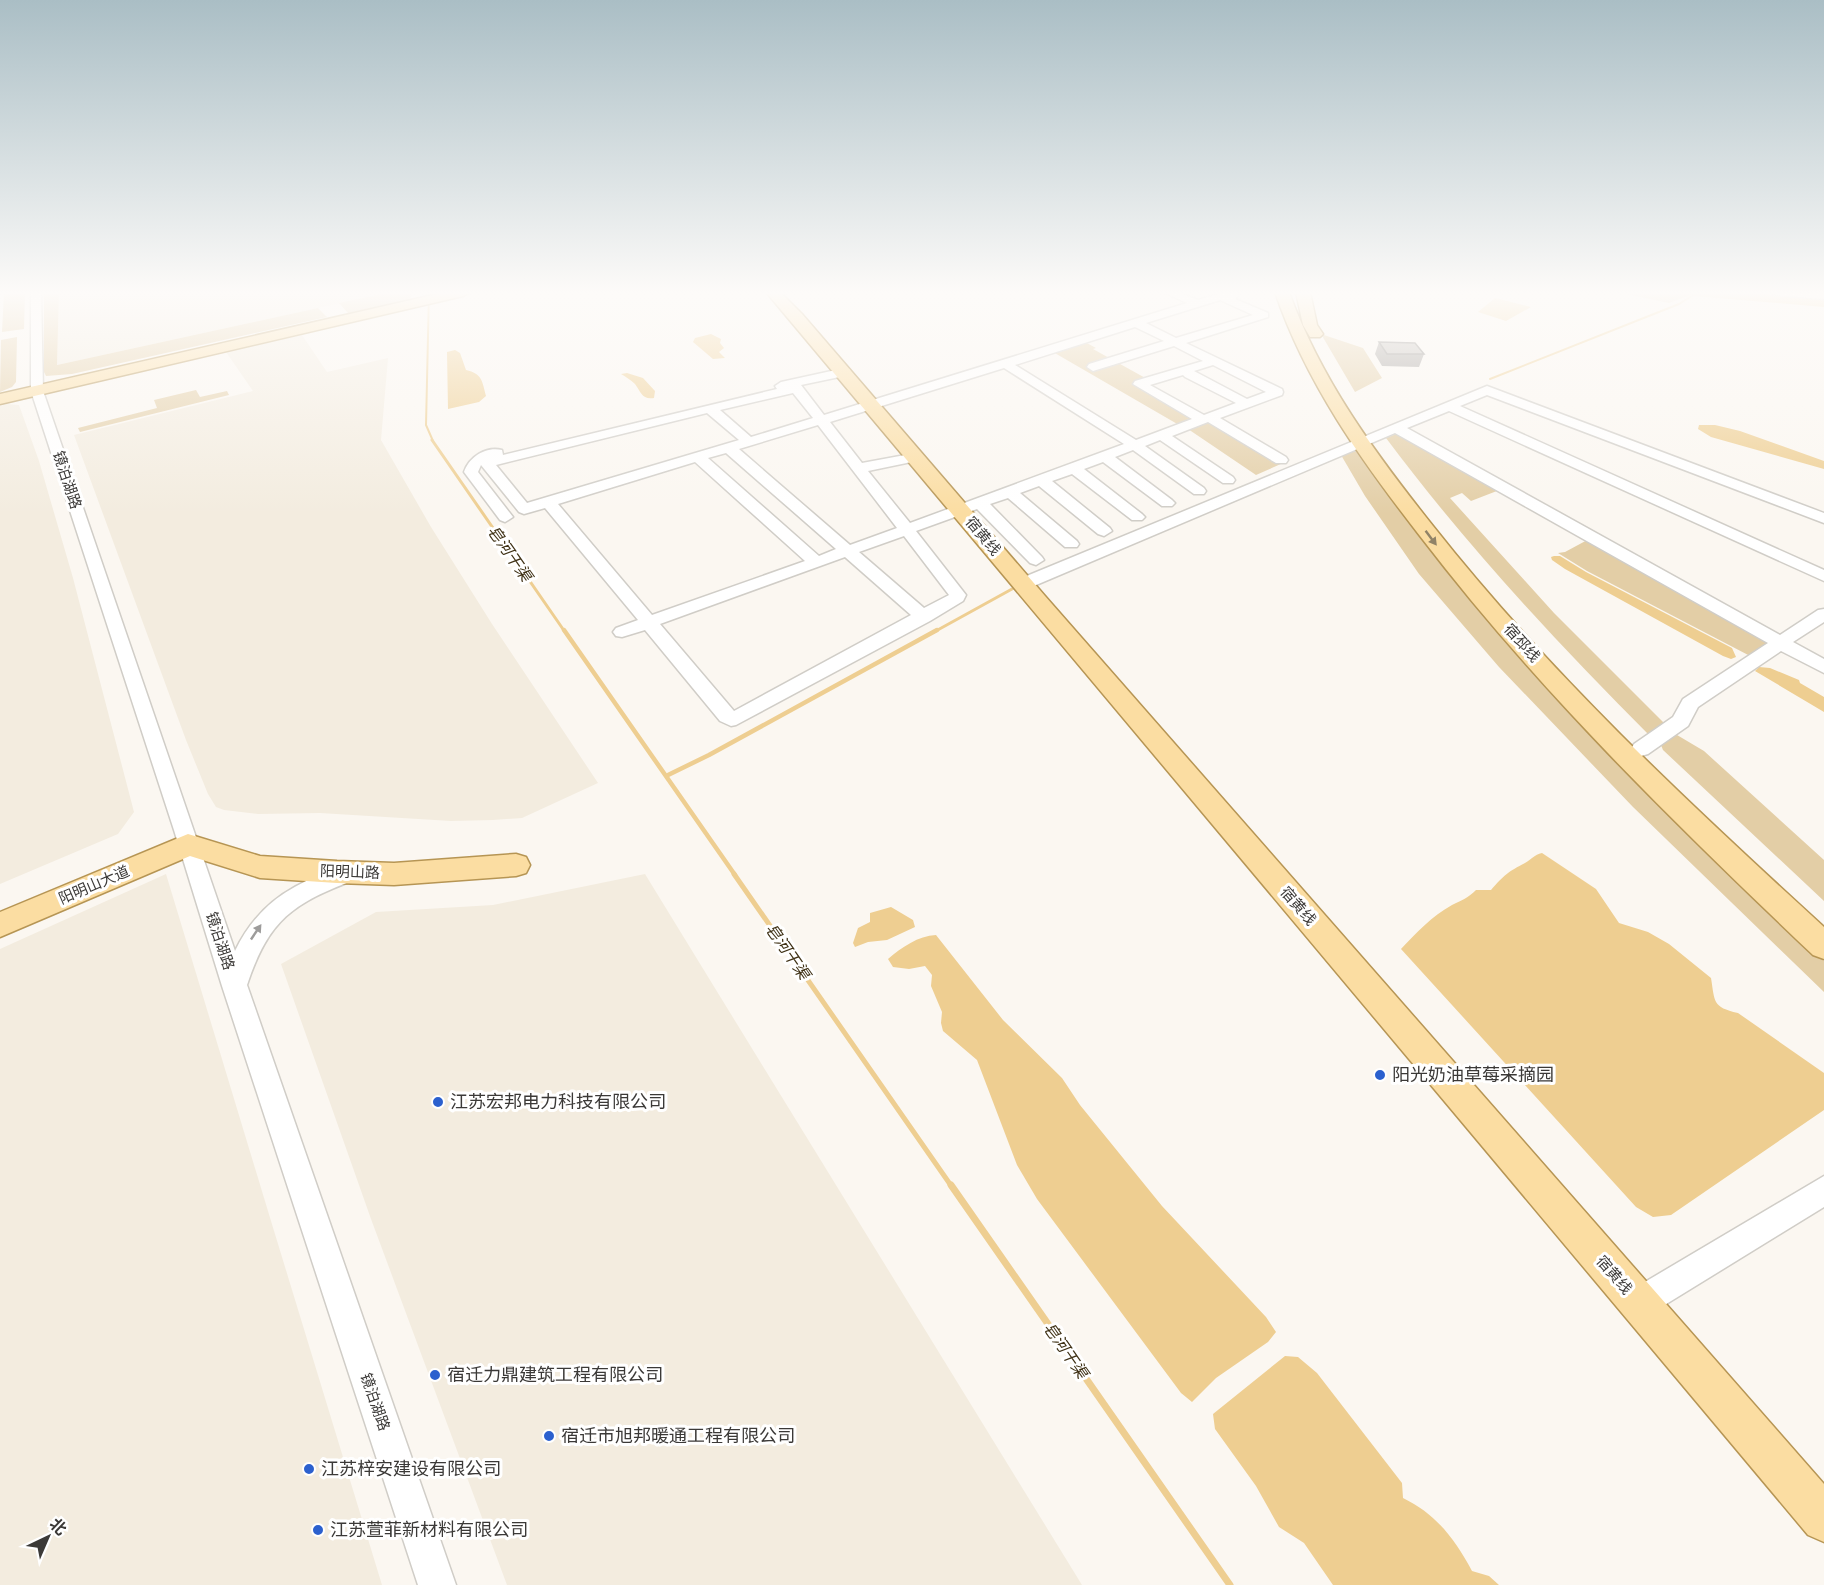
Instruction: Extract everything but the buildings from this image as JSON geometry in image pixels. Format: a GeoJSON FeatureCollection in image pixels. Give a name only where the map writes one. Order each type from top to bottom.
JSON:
{"type":"FeatureCollection","features":[{"type":"Feature","properties":{"kind":"main road"},"geometry":{"type":"LineString","coordinates":[[0,394],[134,366]]}},
{"type":"Feature","properties":{"kind":"main road","name":"宿黄线"},"geometry":{"type":"LineString","coordinates":[[840,366],[916,457],[970,506],[1029,572],[1639,1303],[1824,1519]]}},
{"type":"Feature","properties":{"kind":"main road","name":"宿邳线"},"geometry":{"type":"LineString","coordinates":[[1312,366],[1452,566],[1591,719],[1734,862],[1824,946]]}},
{"type":"Feature","properties":{"kind":"main road","name":"宿邳线"},"geometry":{"type":"LineString","coordinates":[[1330,366],[1366,441],[1500,599],[1719,832],[1824,924]]}},
{"type":"Feature","properties":{"kind":"main road"},"geometry":{"type":"LineString","coordinates":[[0,399],[37,388]]}},
{"type":"Feature","properties":{"kind":"main road","name":"阳明山路"},"geometry":{"type":"LineString","coordinates":[[186,838],[311,855],[514,859],[394,874],[349,873],[260,867],[186,838]]}},
{"type":"Feature","properties":{"kind":"main road","name":"阳明山大道"},"geometry":{"type":"LineString","coordinates":[[0,909],[186,838]]}},
{"type":"Feature","properties":{"kind":"main road","name":"阳明山大道"},"geometry":{"type":"LineString","coordinates":[[0,926],[186,838]]}},
{"type":"Feature","properties":{"kind":"street","name":"镜泊湖路"},"geometry":{"type":"LineString","coordinates":[[37,366],[37,388],[234,986],[437,1585]]}},
{"type":"Feature","properties":{"kind":"street"},"geometry":{"type":"LineString","coordinates":[[845,372],[487,463],[524,509],[1000,366]]}},
{"type":"Feature","properties":{"kind":"street"},"geometry":{"type":"LineString","coordinates":[[1009,366],[1135,445],[1199,491]]}},
{"type":"Feature","properties":{"kind":"street"},"geometry":{"type":"LineString","coordinates":[[1093,368],[1100,366]]}},
{"type":"Feature","properties":{"kind":"street"},"geometry":{"type":"LineString","coordinates":[[1199,366],[1139,384],[1281,459]]}},
{"type":"Feature","properties":{"kind":"street"},"geometry":{"type":"LineString","coordinates":[[622,632],[1010,492],[1277,392],[1225,366]]}},
{"type":"Feature","properties":{"kind":"street"},"geometry":{"type":"LineString","coordinates":[[1189,374],[1246,403]]}},
{"type":"Feature","properties":{"kind":"street"},"geometry":{"type":"LineString","coordinates":[[505,517],[471,472],[472,465],[476,461],[490,455],[796,388],[958,595],[955,600],[924,617],[731,719],[548,502]]}},
{"type":"Feature","properties":{"kind":"street"},"geometry":{"type":"LineString","coordinates":[[1029,572],[1398,429],[1487,390],[1824,518]]}},
{"type":"Feature","properties":{"kind":"street"},"geometry":{"type":"LineString","coordinates":[[1451,406],[1824,576]]}},
{"type":"Feature","properties":{"kind":"street"},"geometry":{"type":"LineString","coordinates":[[703,409],[749,442]]}},
{"type":"Feature","properties":{"kind":"street"},"geometry":{"type":"LineString","coordinates":[[1398,429],[1824,667]]}},
{"type":"Feature","properties":{"kind":"street"},"geometry":{"type":"LineString","coordinates":[[1161,435],[1228,480]]}},
{"type":"Feature","properties":{"kind":"street"},"geometry":{"type":"LineString","coordinates":[[729,448],[924,617]]}},
{"type":"Feature","properties":{"kind":"street"},"geometry":{"type":"LineString","coordinates":[[1104,456],[1167,503]]}},
{"type":"Feature","properties":{"kind":"street"},"geometry":{"type":"LineString","coordinates":[[698,457],[816,562]]}},
{"type":"Feature","properties":{"kind":"street"},"geometry":{"type":"LineString","coordinates":[[859,468],[916,457]]}},
{"type":"Feature","properties":{"kind":"street"},"geometry":{"type":"LineString","coordinates":[[1074,468],[1137,517]]}},
{"type":"Feature","properties":{"kind":"street"},"geometry":{"type":"LineString","coordinates":[[1041,480],[1104,531]]}},
{"type":"Feature","properties":{"kind":"street"},"geometry":{"type":"LineString","coordinates":[[1010,492],[1071,544]]}},
{"type":"Feature","properties":{"kind":"street"},"geometry":{"type":"LineString","coordinates":[[1641,749],[1681,721],[1690,703],[1823,616]]}},
{"type":"Feature","properties":{"kind":"street"},"geometry":{"type":"LineString","coordinates":[[234,986],[243,956],[262,924],[294,897],[313,886],[349,873]]}},
{"type":"Feature","properties":{"kind":"street"},"geometry":{"type":"LineString","coordinates":[[1639,1303],[1824,1190]]}},
{"type":"Feature","properties":{"kind":"shaded area"},"geometry":{"type":"Polygon","coordinates":[[[1,366],[16,366],[16,382],[12,387],[0,392],[1,366]]]}},
{"type":"Feature","properties":{"kind":"shaded area"},"geometry":{"type":"Polygon","coordinates":[[[44,366],[108,366],[72,374],[46,376],[44,366]]]}},
{"type":"Feature","properties":{"kind":"shaded area"},"geometry":{"type":"Polygon","coordinates":[[[236,366],[323,366],[327,372],[353,366],[387,366],[381,440],[431,527],[492,624],[598,783],[522,818],[493,820],[451,821],[320,813],[258,814],[216,807],[208,794],[186,740],[74,435],[253,391],[236,366]]]}},
{"type":"Feature","properties":{"kind":"shaded area"},"geometry":{"type":"Polygon","coordinates":[[[447,366],[465,366],[466,370],[481,378],[486,396],[479,402],[448,409],[447,366]]]}},
{"type":"Feature","properties":{"kind":"shaded area"},"geometry":{"type":"Polygon","coordinates":[[[1077,366],[1124,366],[1149,380],[1137,384],[1197,418],[1179,425],[1077,366]]]}},
{"type":"Feature","properties":{"kind":"shaded area"},"geometry":{"type":"Polygon","coordinates":[[[1340,366],[1374,366],[1382,378],[1355,392],[1340,366]]]}},
{"type":"Feature","properties":{"kind":"shaded area"},"geometry":{"type":"Polygon","coordinates":[[[627,373],[643,378],[655,391],[654,398],[644,397],[635,384],[621,374],[627,373]]]}},
{"type":"Feature","properties":{"kind":"shaded area"},"geometry":{"type":"Polygon","coordinates":[[[196,390],[200,397],[227,391],[229,395],[80,432],[78,428],[157,408],[154,400],[196,390]]]}},
{"type":"Feature","properties":{"kind":"shaded area"},"geometry":{"type":"Polygon","coordinates":[[[19,405],[39,461],[73,578],[134,812],[118,834],[0,884],[0,406],[19,405]]]}},
{"type":"Feature","properties":{"kind":"shaded area"},"geometry":{"type":"Polygon","coordinates":[[[1210,421],[1283,463],[1256,475],[1188,429],[1210,421]]]}},
{"type":"Feature","properties":{"kind":"shaded area"},"geometry":{"type":"Polygon","coordinates":[[[1699,425],[1715,425],[1740,431],[1824,461],[1824,469],[1711,437],[1698,429],[1699,425]]]}},
{"type":"Feature","properties":{"kind":"shaded area"},"geometry":{"type":"Polygon","coordinates":[[[1401,432],[1502,489],[1471,501],[1462,493],[1450,498],[1554,613],[1667,726],[1650,736],[1513,592],[1416,478],[1386,438],[1401,432]]]}},
{"type":"Feature","properties":{"kind":"shaded area"},"geometry":{"type":"Polygon","coordinates":[[[1357,449],[1413,528],[1506,638],[1659,798],[1824,961],[1824,992],[1633,807],[1499,667],[1419,574],[1365,496],[1341,455],[1357,449]]]}},
{"type":"Feature","properties":{"kind":"shaded area"},"geometry":{"type":"Polygon","coordinates":[[[1591,538],[1775,642],[1752,657],[1587,571],[1558,553],[1565,552],[1591,538]]]}},
{"type":"Feature","properties":{"kind":"shaded area"},"geometry":{"type":"Polygon","coordinates":[[[1560,556],[1586,572],[1732,648],[1736,657],[1731,659],[1723,656],[1565,569],[1552,560],[1551,557],[1560,556]]]}},
{"type":"Feature","properties":{"kind":"shaded area"},"geometry":{"type":"Polygon","coordinates":[[[1759,667],[1770,668],[1799,680],[1800,683],[1824,697],[1824,712],[1755,671],[1759,667]]]}},
{"type":"Feature","properties":{"kind":"shaded area"},"geometry":{"type":"Polygon","coordinates":[[[1677,735],[1704,751],[1824,860],[1824,901],[1663,750],[1661,745],[1677,735]]]}},
{"type":"Feature","properties":{"kind":"shaded area"},"geometry":{"type":"Polygon","coordinates":[[[1542,853],[1596,889],[1619,923],[1648,932],[1669,944],[1711,978],[1714,998],[1719,1006],[1738,1013],[1824,1073],[1824,1110],[1671,1215],[1653,1217],[1636,1207],[1401,949],[1445,909],[1476,890],[1491,890],[1510,871],[1542,853]]]}},
{"type":"Feature","properties":{"kind":"shaded area"},"geometry":{"type":"Polygon","coordinates":[[[166,874],[382,1585],[0,1585],[0,949],[166,874]]]}},
{"type":"Feature","properties":{"kind":"shaded area"},"geometry":{"type":"Polygon","coordinates":[[[645,874],[1082,1585],[507,1585],[371,1219],[281,964],[376,912],[493,905],[645,874]]]}},
{"type":"Feature","properties":{"kind":"shaded area"},"geometry":{"type":"Polygon","coordinates":[[[891,907],[913,920],[915,927],[887,940],[868,942],[855,947],[853,943],[858,928],[870,922],[870,913],[891,907]]]}},
{"type":"Feature","properties":{"kind":"shaded area"},"geometry":{"type":"Polygon","coordinates":[[[936,935],[1003,1020],[1062,1078],[1080,1105],[1162,1206],[1266,1317],[1276,1332],[1268,1342],[1216,1378],[1192,1402],[1181,1393],[1037,1199],[1017,1165],[977,1060],[943,1031],[942,1012],[931,986],[932,975],[925,966],[909,969],[893,967],[888,959],[910,943],[923,937],[936,935]]]}},
{"type":"Feature","properties":{"kind":"shaded area"},"geometry":{"type":"Polygon","coordinates":[[[1285,1356],[1298,1357],[1317,1373],[1402,1483],[1403,1498],[1415,1504],[1444,1528],[1472,1571],[1489,1576],[1499,1585],[1333,1585],[1304,1543],[1279,1527],[1256,1486],[1215,1429],[1213,1414],[1285,1356]]]}},
{"type":"Feature","properties":{"kind":"waterway","name":"皂河干渠"},"geometry":{"type":"LineString","coordinates":[[427,366],[426,425],[433,441]]}},
{"type":"Feature","properties":{"kind":"waterway"},"geometry":{"type":"LineString","coordinates":[[1490,379],[1523,366]]}},
{"type":"Feature","properties":{"kind":"waterway","name":"皂河干渠"},"geometry":{"type":"LineString","coordinates":[[432,440],[565,632]]}},
{"type":"Feature","properties":{"kind":"waterway"},"geometry":{"type":"LineString","coordinates":[[934,632],[1012,589]]}},
{"type":"Feature","properties":{"kind":"waterway","name":"皂河干渠"},"geometry":{"type":"LineString","coordinates":[[564,630],[735,875]]}},
{"type":"Feature","properties":{"kind":"waterway"},"geometry":{"type":"LineString","coordinates":[[666,776],[709,755],[937,630]]}},
{"type":"Feature","properties":{"kind":"waterway","name":"皂河干渠"},"geometry":{"type":"LineString","coordinates":[[734,874],[952,1187]]}},
{"type":"Feature","properties":{"kind":"waterway","name":"皂河干渠"},"geometry":{"type":"LineString","coordinates":[[951,1185],[1230,1585]]}},
{"type":"Feature","properties":{"kind":"place","name":"阳光奶油草莓采摘园"},"geometry":{"type":"Point","coordinates":[1380,1075]}},
{"type":"Feature","properties":{"kind":"place","name":"江苏宏邦电力科技有限公司"},"geometry":{"type":"Point","coordinates":[438,1102]}},
{"type":"Feature","properties":{"kind":"place","name":"宿迁力鼎建筑工程有限公司"},"geometry":{"type":"Point","coordinates":[435,1375]}},
{"type":"Feature","properties":{"kind":"place","name":"宿迁市旭邦暖通工程有限公司"},"geometry":{"type":"Point","coordinates":[549,1436]}},
{"type":"Feature","properties":{"kind":"place","name":"江苏梓安建设有限公司"},"geometry":{"type":"Point","coordinates":[309,1469]}},
{"type":"Feature","properties":{"kind":"place","name":"江苏萱菲新材料有限公司"},"geometry":{"type":"Point","coordinates":[318,1530]}}]}
